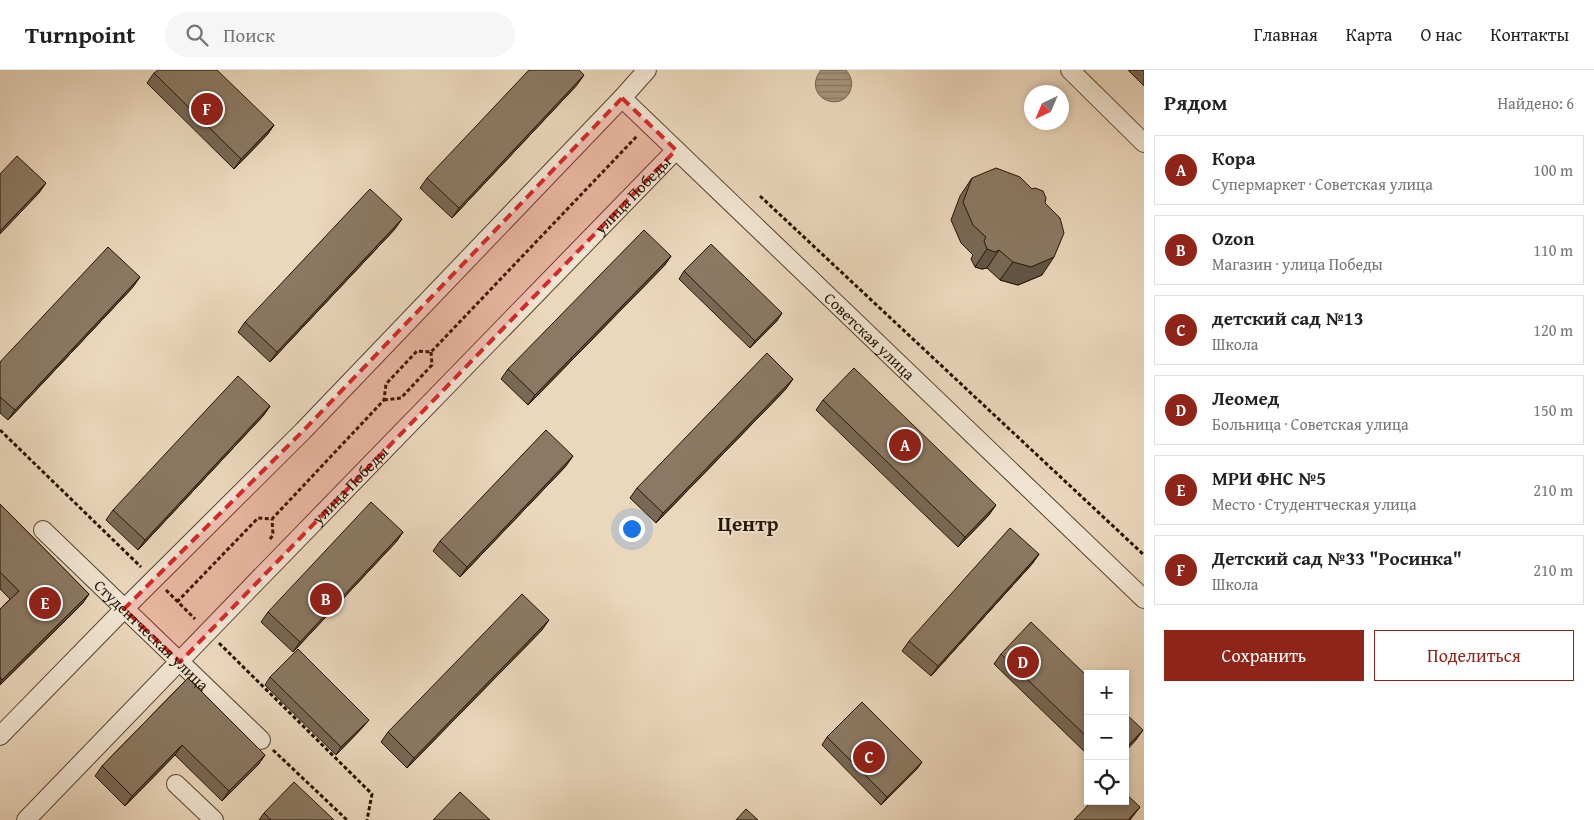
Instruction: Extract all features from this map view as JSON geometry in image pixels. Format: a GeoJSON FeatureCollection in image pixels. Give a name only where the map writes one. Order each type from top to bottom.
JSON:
{"type":"FeatureCollection","features":[{"type":"Feature","properties":{"kind":"street"},"geometry":{"type":"LineString","coordinates":[[0,736],[124,609],[303,431],[647,70]]}},
{"type":"Feature","properties":{"kind":"street"},"geometry":{"type":"LineString","coordinates":[[1070,70],[1144,143]]}},
{"type":"Feature","properties":{"kind":"street","name":"Советская улица"},"geometry":{"type":"LineString","coordinates":[[622,98],[1144,600]]}},
{"type":"Feature","properties":{"kind":"street","name":"улица Победы"},"geometry":{"type":"LineString","coordinates":[[26,820],[676,150]]}},
{"type":"Feature","properties":{"kind":"street","name":"Студентческая улица"},"geometry":{"type":"LineString","coordinates":[[43,530],[261,740]]}},
{"type":"Feature","properties":{"kind":"street"},"geometry":{"type":"LineString","coordinates":[[176,784],[214,820]]}},
{"type":"Feature","properties":{"kind":"path"},"geometry":{"type":"LineString","coordinates":[[267,542],[273,535],[272,519],[384,400],[386,384],[418,352],[431,352],[649,123]]}},
{"type":"Feature","properties":{"kind":"path"},"geometry":{"type":"LineString","coordinates":[[760,196],[1144,555]]}},
{"type":"Feature","properties":{"kind":"path"},"geometry":{"type":"LineString","coordinates":[[384,400],[401,398],[432,365],[431,352]]}},
{"type":"Feature","properties":{"kind":"path"},"geometry":{"type":"LineString","coordinates":[[177,602],[258,518],[272,519]]}},
{"type":"Feature","properties":{"kind":"path"},"geometry":{"type":"LineString","coordinates":[[194,619],[201,612]]}},
{"type":"Feature","properties":{"kind":"path"},"geometry":{"type":"LineString","coordinates":[[261,740],[348,820]]}},
{"type":"Feature","properties":{"kind":"highlighted area"},"geometry":{"type":"Polygon","coordinates":[[[622,98],[676,150],[180,662],[124,609],[303,431],[622,98]]]}},
{"type":"Feature","properties":{"kind":"shaded area"},"geometry":{"type":"Polygon","coordinates":[[[821,70],[846,70],[852,83],[847,96],[840,101],[833,102],[819,95],[816,88],[816,80],[821,70]]]}},
{"type":"Feature","properties":{"kind":"building"},"geometry":{"type":"Polygon","coordinates":[[[158,70],[217,70],[274,125],[241,159],[154,73],[158,70]]]}},
{"type":"Feature","properties":{"kind":"building"},"geometry":{"type":"Polygon","coordinates":[[[529,70],[579,70],[584,75],[459,208],[427,178],[529,70]]]}},
{"type":"Feature","properties":{"kind":"building"},"geometry":{"type":"Polygon","coordinates":[[[17,156],[46,183],[0,231],[0,174],[17,156]]]}},
{"type":"Feature","properties":{"kind":"building"},"geometry":{"type":"Polygon","coordinates":[[[996,168],[1020,177],[1032,189],[1035,188],[1043,191],[1046,198],[1045,203],[1060,218],[1064,233],[1054,257],[1031,267],[1013,262],[999,250],[995,252],[987,249],[984,241],[986,237],[973,225],[963,202],[972,178],[996,168]]]}},
{"type":"Feature","properties":{"kind":"building"},"geometry":{"type":"Polygon","coordinates":[[[370,189],[402,219],[277,352],[245,322],[370,189]]]}},
{"type":"Feature","properties":{"kind":"building"},"geometry":{"type":"Polygon","coordinates":[[[644,230],[671,256],[535,395],[508,369],[644,230]]]}},
{"type":"Feature","properties":{"kind":"building"},"geometry":{"type":"Polygon","coordinates":[[[711,244],[782,313],[755,341],[684,271],[711,244]]]}},
{"type":"Feature","properties":{"kind":"building"},"geometry":{"type":"Polygon","coordinates":[[[108,247],[140,277],[15,410],[0,397],[0,362],[108,247]]]}},
{"type":"Feature","properties":{"kind":"building"},"geometry":{"type":"Polygon","coordinates":[[[767,353],[793,379],[663,513],[637,488],[767,353]]]}},
{"type":"Feature","properties":{"kind":"building"},"geometry":{"type":"Polygon","coordinates":[[[854,368],[996,505],[965,537],[823,400],[854,368]]]}},
{"type":"Feature","properties":{"kind":"building"},"geometry":{"type":"Polygon","coordinates":[[[238,376],[270,406],[145,540],[113,510],[238,376]]]}},
{"type":"Feature","properties":{"kind":"building"},"geometry":{"type":"Polygon","coordinates":[[[546,430],[573,456],[467,567],[440,541],[546,430]]]}},
{"type":"Feature","properties":{"kind":"building"},"geometry":{"type":"Polygon","coordinates":[[[371,502],[403,532],[300,642],[268,612],[371,502]]]}},
{"type":"Feature","properties":{"kind":"building"},"geometry":{"type":"Polygon","coordinates":[[[0,504],[89,594],[2,680],[0,677],[0,609],[19,591],[0,572],[0,504]]]}},
{"type":"Feature","properties":{"kind":"building"},"geometry":{"type":"Polygon","coordinates":[[[1010,528],[1039,554],[938,666],[909,641],[1010,528]]]}},
{"type":"Feature","properties":{"kind":"building"},"geometry":{"type":"Polygon","coordinates":[[[522,594],[549,620],[414,758],[388,732],[522,594]]]}},
{"type":"Feature","properties":{"kind":"building"},"geometry":{"type":"Polygon","coordinates":[[[1031,622],[1084,673],[1084,734],[1001,654],[1031,622]]]}},
{"type":"Feature","properties":{"kind":"building"},"geometry":{"type":"Polygon","coordinates":[[[298,649],[369,720],[341,747],[270,677],[298,649]]]}},
{"type":"Feature","properties":{"kind":"building"},"geometry":{"type":"Polygon","coordinates":[[[188,678],[265,755],[229,791],[182,745],[132,796],[102,766],[188,678]]]}},
{"type":"Feature","properties":{"kind":"building"},"geometry":{"type":"Polygon","coordinates":[[[862,702],[922,762],[887,797],[827,737],[862,702]]]}},
{"type":"Feature","properties":{"kind":"building"},"geometry":{"type":"Polygon","coordinates":[[[1129,717],[1143,730],[1129,745],[1129,717]]]}},
{"type":"Feature","properties":{"kind":"building"},"geometry":{"type":"Polygon","coordinates":[[[294,782],[334,820],[271,820],[264,813],[294,782]]]}},
{"type":"Feature","properties":{"kind":"building"},"geometry":{"type":"Polygon","coordinates":[[[460,792],[490,820],[433,820],[460,792]]]}},
{"type":"Feature","properties":{"kind":"building"},"geometry":{"type":"Polygon","coordinates":[[[1129,797],[1140,807],[1128,820],[1074,820],[1088,805],[1129,805],[1129,797]]]}},
{"type":"Feature","properties":{"kind":"building"},"geometry":{"type":"Polygon","coordinates":[[[746,809],[758,820],[736,820],[746,809]]]}},
{"type":"Feature","properties":{"kind":"place","name":"Детский сад №33 \"Росинка\""},"geometry":{"type":"Point","coordinates":[207,109]}},
{"type":"Feature","properties":{"kind":"place","name":"Кора"},"geometry":{"type":"Point","coordinates":[905,445]}},
{"type":"Feature","properties":{"kind":"place","name":"Ozon"},"geometry":{"type":"Point","coordinates":[326,599]}},
{"type":"Feature","properties":{"kind":"place","name":"МРИ ФНС №5"},"geometry":{"type":"Point","coordinates":[45,603]}},
{"type":"Feature","properties":{"kind":"place","name":"Леомед"},"geometry":{"type":"Point","coordinates":[1023,662]}},
{"type":"Feature","properties":{"kind":"place","name":"детский сад №13"},"geometry":{"type":"Point","coordinates":[869,757]}},
{"type":"Feature","properties":{"kind":"district","name":"Центр"},"geometry":{"type":"Point","coordinates":[748,524]}}]}
